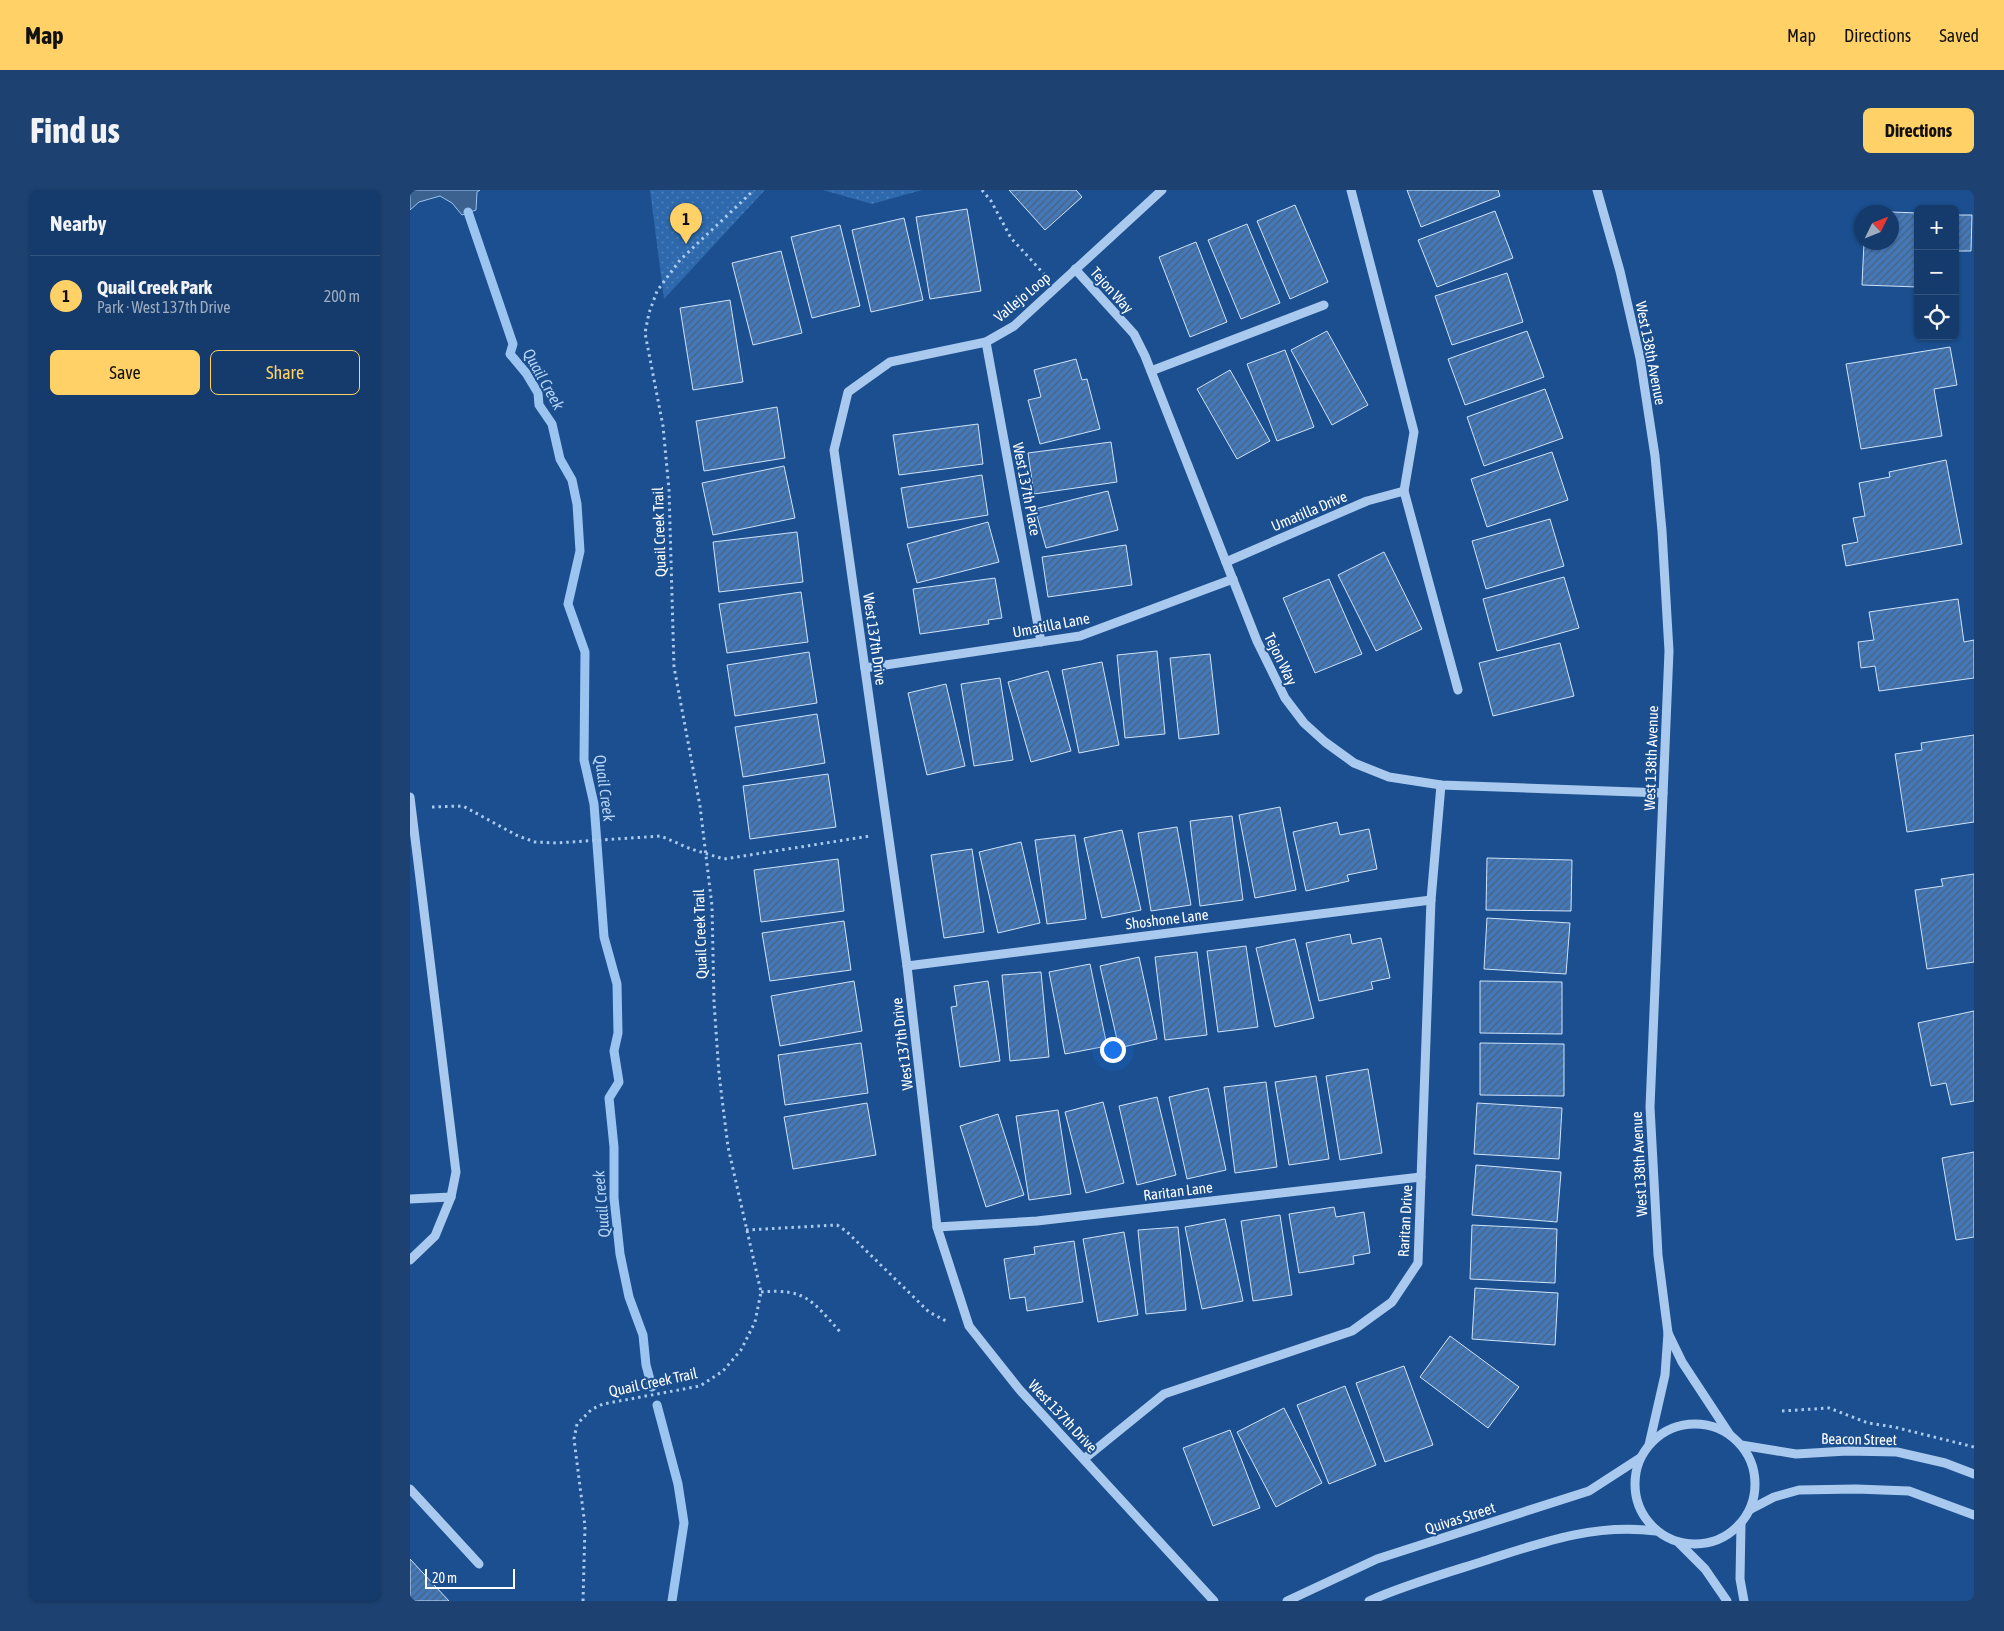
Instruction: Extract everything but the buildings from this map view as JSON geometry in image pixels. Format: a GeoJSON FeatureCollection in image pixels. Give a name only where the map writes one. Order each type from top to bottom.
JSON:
{"type":"FeatureCollection","features":[{"type":"Feature","properties":{"kind":"street","name":"Vallejo Loop"},"geometry":{"type":"LineString","coordinates":[[848,392],[890,362],[986,342],[1014,326],[1162,190]]}},
{"type":"Feature","properties":{"kind":"street"},"geometry":{"type":"LineString","coordinates":[[1351,190],[1414,432],[1404,491],[1458,690]]}},
{"type":"Feature","properties":{"kind":"street","name":"West 138th Avenue"},"geometry":{"type":"LineString","coordinates":[[1597,190],[1620,271],[1640,358],[1655,456],[1662,531],[1669,651],[1650,1107],[1658,1255],[1668,1333],[1665,1375],[1649,1445]]}},
{"type":"Feature","properties":{"kind":"street","name":"Tejon Way"},"geometry":{"type":"LineString","coordinates":[[1075,269],[1134,334],[1151,371],[1257,641],[1285,698],[1304,722],[1325,742],[1354,763],[1389,777],[1441,785],[1663,793]]}},
{"type":"Feature","properties":{"kind":"street"},"geometry":{"type":"LineString","coordinates":[[1151,371],[1324,305]]}},
{"type":"Feature","properties":{"kind":"street","name":"West 137th Place"},"geometry":{"type":"LineString","coordinates":[[986,342],[1041,642]]}},
{"type":"Feature","properties":{"kind":"street","name":"West 137th Drive"},"geometry":{"type":"LineString","coordinates":[[848,392],[834,450],[907,966],[937,1227],[969,1326],[1019,1389],[1214,1601]]}},
{"type":"Feature","properties":{"kind":"street","name":"Umatilla Drive"},"geometry":{"type":"LineString","coordinates":[[1226,562],[1367,502],[1404,491]]}},
{"type":"Feature","properties":{"kind":"street","name":"Umatilla Lane"},"geometry":{"type":"LineString","coordinates":[[865,668],[1080,636],[1233,579]]}},
{"type":"Feature","properties":{"kind":"street","name":"Raritan Drive"},"geometry":{"type":"LineString","coordinates":[[1084,1459],[1164,1394],[1352,1331],[1392,1302],[1418,1263],[1431,900],[1441,785]]}},
{"type":"Feature","properties":{"kind":"street"},"geometry":{"type":"LineString","coordinates":[[410,797],[456,1172],[451,1197],[435,1236],[410,1260]]}},
{"type":"Feature","properties":{"kind":"street","name":"Shoshone Lane"},"geometry":{"type":"LineString","coordinates":[[907,966],[1431,900]]}},
{"type":"Feature","properties":{"kind":"street","name":"Raritan Lane"},"geometry":{"type":"LineString","coordinates":[[937,1227],[1037,1221],[1421,1177]]}},
{"type":"Feature","properties":{"kind":"street"},"geometry":{"type":"LineString","coordinates":[[410,1199],[451,1197]]}},
{"type":"Feature","properties":{"kind":"street","name":"West 138th Avenue"},"geometry":{"type":"LineString","coordinates":[[1668,1333],[1682,1362],[1730,1435]]}},
{"type":"Feature","properties":{"kind":"street"},"geometry":{"type":"LineString","coordinates":[[1656,1531],[1643,1515],[1636,1497],[1635,1477],[1640,1458],[1649,1445],[1671,1429],[1697,1424],[1714,1427],[1730,1435],[1741,1445],[1750,1459],[1755,1476],[1755,1492],[1751,1509],[1741,1524],[1728,1535],[1713,1542],[1696,1545],[1679,1543]]}},
{"type":"Feature","properties":{"kind":"street","name":"Beacon Street"},"geometry":{"type":"LineString","coordinates":[[1741,1445],[1796,1454],[1847,1450],[1897,1452],[1945,1463],[1974,1474]]}},
{"type":"Feature","properties":{"kind":"street","name":"Quivas Street"},"geometry":{"type":"LineString","coordinates":[[1287,1601],[1377,1559],[1589,1491],[1640,1458]]}},
{"type":"Feature","properties":{"kind":"street"},"geometry":{"type":"LineString","coordinates":[[410,1489],[479,1564]]}},
{"type":"Feature","properties":{"kind":"street"},"geometry":{"type":"LineString","coordinates":[[1751,1509],[1774,1497],[1799,1490],[1909,1491],[1974,1514]]}},
{"type":"Feature","properties":{"kind":"street"},"geometry":{"type":"LineString","coordinates":[[1741,1524],[1740,1579],[1744,1601]]}},
{"type":"Feature","properties":{"kind":"street"},"geometry":{"type":"LineString","coordinates":[[1368,1601],[1410,1584],[1538,1544],[1595,1530],[1628,1528],[1656,1531],[1679,1543],[1705,1569],[1727,1601]]}},
{"type":"Feature","properties":{"kind":"path","name":"Quail Creek Trail"},"geometry":{"type":"LineString","coordinates":[[583,1601],[585,1526],[574,1439],[577,1424],[592,1410],[603,1404],[700,1386],[723,1371],[741,1350],[755,1322],[761,1292],[728,1147],[719,1074],[714,1002],[712,906],[707,855],[674,667],[669,490],[663,426],[645,333],[649,313],[657,291],[680,260],[754,190]]}},
{"type":"Feature","properties":{"kind":"path"},"geometry":{"type":"LineString","coordinates":[[982,190],[991,201],[1011,238],[1056,287]]}},
{"type":"Feature","properties":{"kind":"path"},"geometry":{"type":"LineString","coordinates":[[412,809],[448,805],[464,806],[518,836],[535,842],[556,843],[661,836],[707,855],[724,859],[888,833]]}},
{"type":"Feature","properties":{"kind":"path"},"geometry":{"type":"LineString","coordinates":[[746,1230],[837,1225],[846,1231],[929,1312],[955,1326],[969,1326]]}},
{"type":"Feature","properties":{"kind":"path"},"geometry":{"type":"LineString","coordinates":[[761,1292],[797,1292],[816,1305],[842,1334]]}},
{"type":"Feature","properties":{"kind":"path"},"geometry":{"type":"LineString","coordinates":[[1782,1411],[1829,1408],[1868,1423],[1894,1427],[1974,1447]]}},
{"type":"Feature","properties":{"kind":"shaded area"},"geometry":{"type":"Polygon","coordinates":[[[410,190],[480,190],[477,192],[476,210],[462,215],[452,203],[440,196],[419,202],[410,210],[410,190]]]}},
{"type":"Feature","properties":{"kind":"shaded area"},"geometry":{"type":"Polygon","coordinates":[[[650,190],[765,190],[664,299],[650,190]]]}},
{"type":"Feature","properties":{"kind":"shaded area"},"geometry":{"type":"Polygon","coordinates":[[[823,190],[922,190],[872,204],[823,190]]]}},
{"type":"Feature","properties":{"kind":"waterway","name":"Quail Creek"},"geometry":{"type":"LineString","coordinates":[[468,212],[513,344],[510,354],[526,373],[538,393],[539,405],[552,424],[560,459],[572,480],[577,504],[580,551],[568,604],[585,652],[584,760],[594,804],[604,937],[617,984],[618,1033],[614,1051],[619,1082],[609,1098],[614,1147],[614,1198],[620,1254],[629,1297],[643,1335],[646,1365],[652,1387]]}},
{"type":"Feature","properties":{"kind":"waterway","name":"Quail Creek"},"geometry":{"type":"LineString","coordinates":[[657,1405],[678,1484],[684,1523],[672,1601]]}},
{"type":"Feature","properties":{"kind":"place","name":"Quail Creek Park"},"geometry":{"type":"Point","coordinates":[686,244]}}]}
